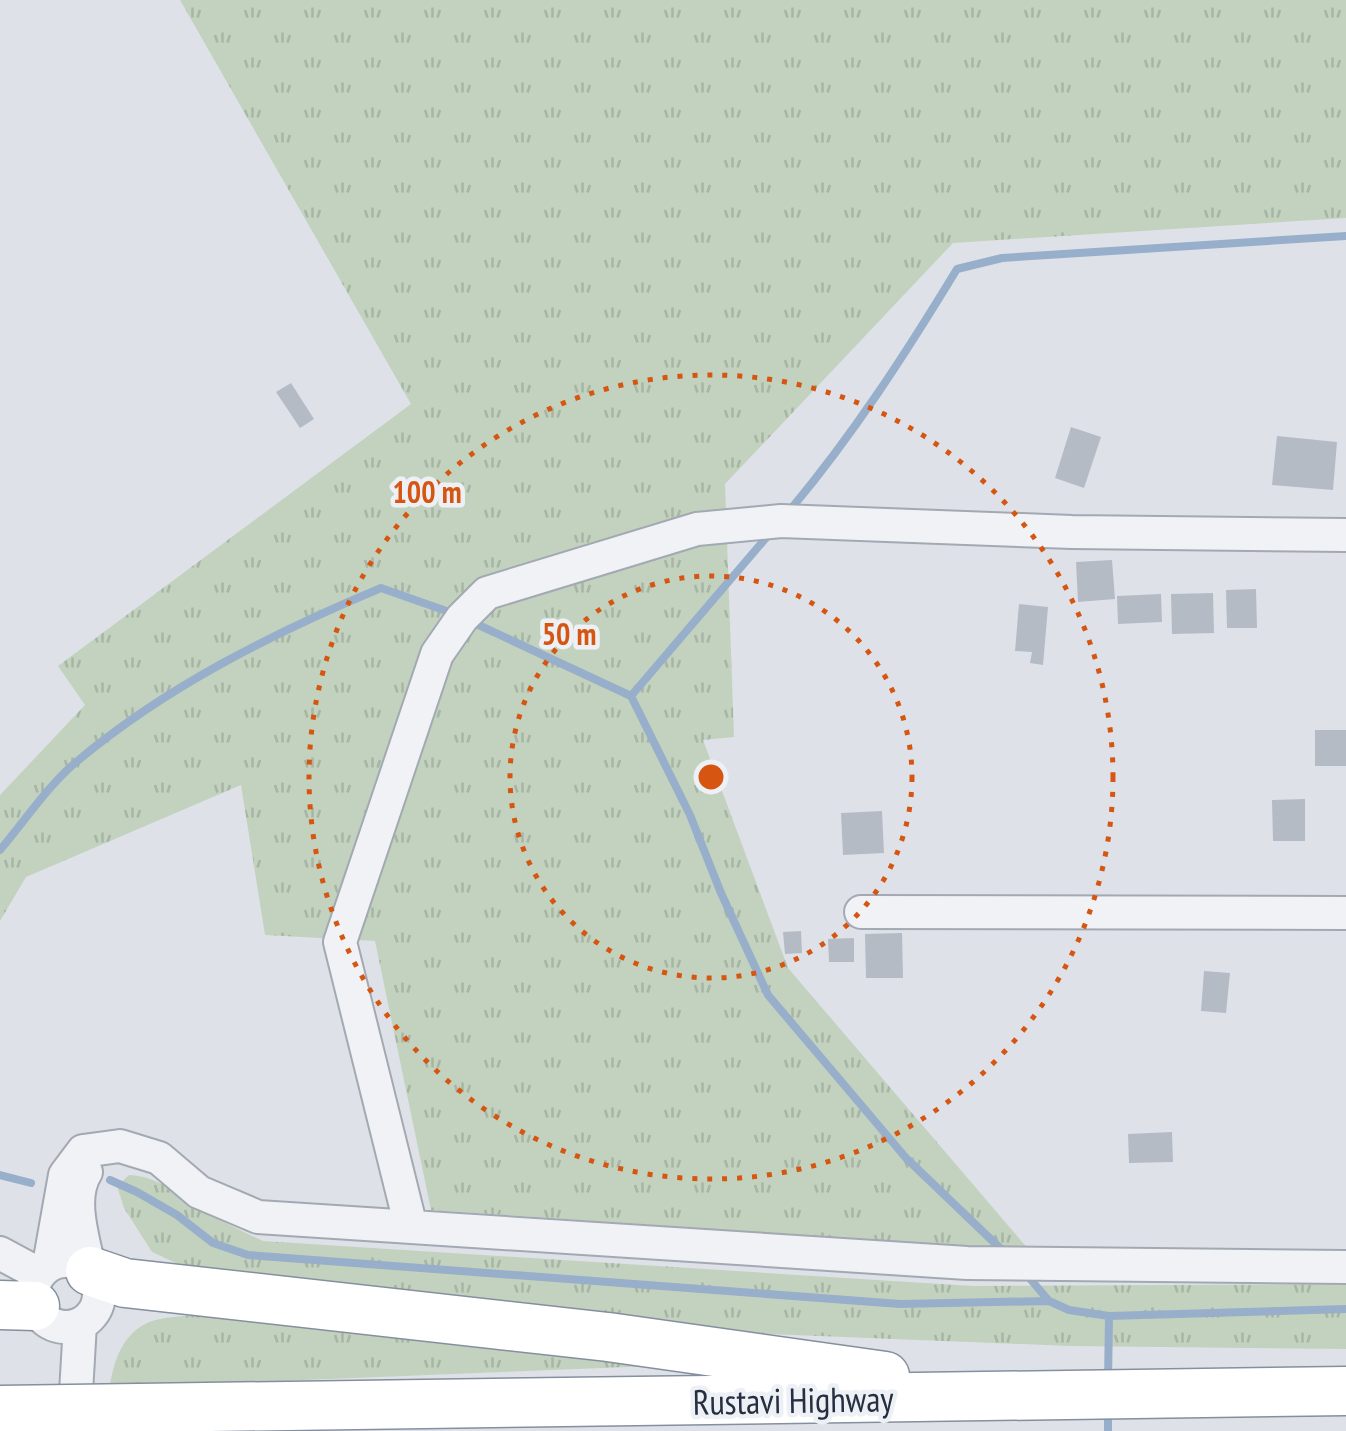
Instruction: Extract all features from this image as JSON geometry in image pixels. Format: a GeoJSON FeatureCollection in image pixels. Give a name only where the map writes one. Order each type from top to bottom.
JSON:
{"type":"FeatureCollection","features":[{"type":"Feature","properties":{"kind":"highway"},"geometry":{"type":"LineString","coordinates":[[43,1284],[125,1283],[608,1337],[1044,1396]]}},
{"type":"Feature","properties":{"kind":"highway","name":"Rustavi Highway"},"geometry":{"type":"LineString","coordinates":[[0,1410],[1346,1391]]}},
{"type":"Feature","properties":{"kind":"street"},"geometry":{"type":"LineString","coordinates":[[411,1226],[340,942],[438,654],[462,618],[488,593],[697,529],[780,521],[1072,532],[1346,535]]}},
{"type":"Feature","properties":{"kind":"street"},"geometry":{"type":"LineString","coordinates":[[861,912],[1346,913]]}},
{"type":"Feature","properties":{"kind":"street"},"geometry":{"type":"LineString","coordinates":[[80,1324],[58,1326],[40,1315],[43,1284],[80,1222],[78,1184],[92,1162],[120,1146],[159,1158],[199,1192],[258,1216],[968,1263],[1346,1267]]}},
{"type":"Feature","properties":{"kind":"street"},"geometry":{"type":"LineString","coordinates":[[0,1253],[43,1284],[99,1292],[98,1304],[80,1324],[74,1431]]}},
{"type":"Feature","properties":{"kind":"green space"},"geometry":{"type":"Polygon","coordinates":[[[180,0],[1346,0],[1346,218],[953,243],[725,484],[734,737],[703,740],[788,968],[1030,1251],[431,1210],[375,941],[265,935],[241,785],[26,877],[0,921],[0,795],[85,705],[58,666],[411,404],[180,0]]]}},
{"type":"Feature","properties":{"kind":"green space"},"geometry":{"type":"Polygon","coordinates":[[[129,1175],[163,1184],[213,1216],[263,1241],[973,1286],[1346,1284],[1346,1349],[1069,1346],[621,1328],[195,1272],[152,1252],[124,1208],[117,1186],[129,1175]]]}},
{"type":"Feature","properties":{"kind":"green space"},"geometry":{"type":"Polygon","coordinates":[[[191,1315],[704,1364],[128,1387],[104,1431],[114,1368],[127,1340],[152,1321],[191,1315]]]}},
{"type":"Feature","properties":{"kind":"building"},"geometry":{"type":"Polygon","coordinates":[[[291,383],[314,419],[300,428],[276,392],[291,383]]]}},
{"type":"Feature","properties":{"kind":"building"},"geometry":{"type":"Polygon","coordinates":[[[1071,427],[1101,437],[1084,488],[1055,478],[1071,427]]]}},
{"type":"Feature","properties":{"kind":"building"},"geometry":{"type":"Polygon","coordinates":[[[1277,436],[1337,442],[1333,490],[1272,485],[1277,436]]]}},
{"type":"Feature","properties":{"kind":"building"},"geometry":{"type":"Polygon","coordinates":[[[1112,560],[1115,599],[1078,602],[1076,562],[1112,560]]]}},
{"type":"Feature","properties":{"kind":"building"},"geometry":{"type":"Polygon","coordinates":[[[1256,589],[1257,628],[1227,628],[1226,590],[1256,589]]]}},
{"type":"Feature","properties":{"kind":"building"},"geometry":{"type":"Polygon","coordinates":[[[1213,593],[1214,633],[1172,634],[1171,594],[1213,593]]]}},
{"type":"Feature","properties":{"kind":"building"},"geometry":{"type":"Polygon","coordinates":[[[1161,594],[1162,622],[1118,624],[1117,596],[1161,594]]]}},
{"type":"Feature","properties":{"kind":"building"},"geometry":{"type":"Polygon","coordinates":[[[1019,604],[1048,607],[1043,665],[1030,663],[1032,652],[1015,651],[1019,604]]]}},
{"type":"Feature","properties":{"kind":"building"},"geometry":{"type":"Polygon","coordinates":[[[1315,730],[1346,730],[1346,766],[1315,766],[1315,730]]]}},
{"type":"Feature","properties":{"kind":"building"},"geometry":{"type":"Polygon","coordinates":[[[1305,799],[1305,841],[1273,841],[1272,800],[1305,799]]]}},
{"type":"Feature","properties":{"kind":"building"},"geometry":{"type":"Polygon","coordinates":[[[882,811],[884,853],[843,855],[841,813],[882,811]]]}},
{"type":"Feature","properties":{"kind":"building"},"geometry":{"type":"Polygon","coordinates":[[[801,931],[802,953],[785,954],[783,932],[801,931]]]}},
{"type":"Feature","properties":{"kind":"building"},"geometry":{"type":"Polygon","coordinates":[[[902,933],[903,978],[866,978],[865,934],[902,933]]]}},
{"type":"Feature","properties":{"kind":"building"},"geometry":{"type":"Polygon","coordinates":[[[854,938],[854,962],[829,962],[828,939],[854,938]]]}},
{"type":"Feature","properties":{"kind":"building"},"geometry":{"type":"Polygon","coordinates":[[[1204,971],[1230,973],[1226,1013],[1201,1011],[1204,971]]]}},
{"type":"Feature","properties":{"kind":"building"},"geometry":{"type":"Polygon","coordinates":[[[1172,1132],[1173,1162],[1129,1163],[1128,1134],[1172,1132]]]}},
{"type":"Feature","properties":{"kind":"waterway"},"geometry":{"type":"LineString","coordinates":[[790,510],[878,393],[957,269],[1002,258],[1346,236]]}},
{"type":"Feature","properties":{"kind":"waterway"},"geometry":{"type":"LineString","coordinates":[[631,696],[771,532]]}},
{"type":"Feature","properties":{"kind":"waterway"},"geometry":{"type":"LineString","coordinates":[[0,850],[75,763],[146,710],[260,643],[381,588],[455,614]]}},
{"type":"Feature","properties":{"kind":"waterway"},"geometry":{"type":"LineString","coordinates":[[472,622],[631,696],[690,815],[768,995],[906,1158],[1002,1250]]}},
{"type":"Feature","properties":{"kind":"waterway"},"geometry":{"type":"LineString","coordinates":[[0,1175],[31,1183]]}},
{"type":"Feature","properties":{"kind":"waterway"},"geometry":{"type":"LineString","coordinates":[[110,1180],[177,1215],[213,1243],[248,1255],[900,1304],[1049,1301]]}},
{"type":"Feature","properties":{"kind":"waterway"},"geometry":{"type":"LineString","coordinates":[[1026,1274],[1049,1301],[1069,1310],[1109,1316],[1346,1309]]}},
{"type":"Feature","properties":{"kind":"waterway"},"geometry":{"type":"LineString","coordinates":[[1108,1381],[1109,1316]]}},
{"type":"Feature","properties":{"kind":"waterway"},"geometry":{"type":"LineString","coordinates":[[1108,1410],[1108,1431]]}}]}
